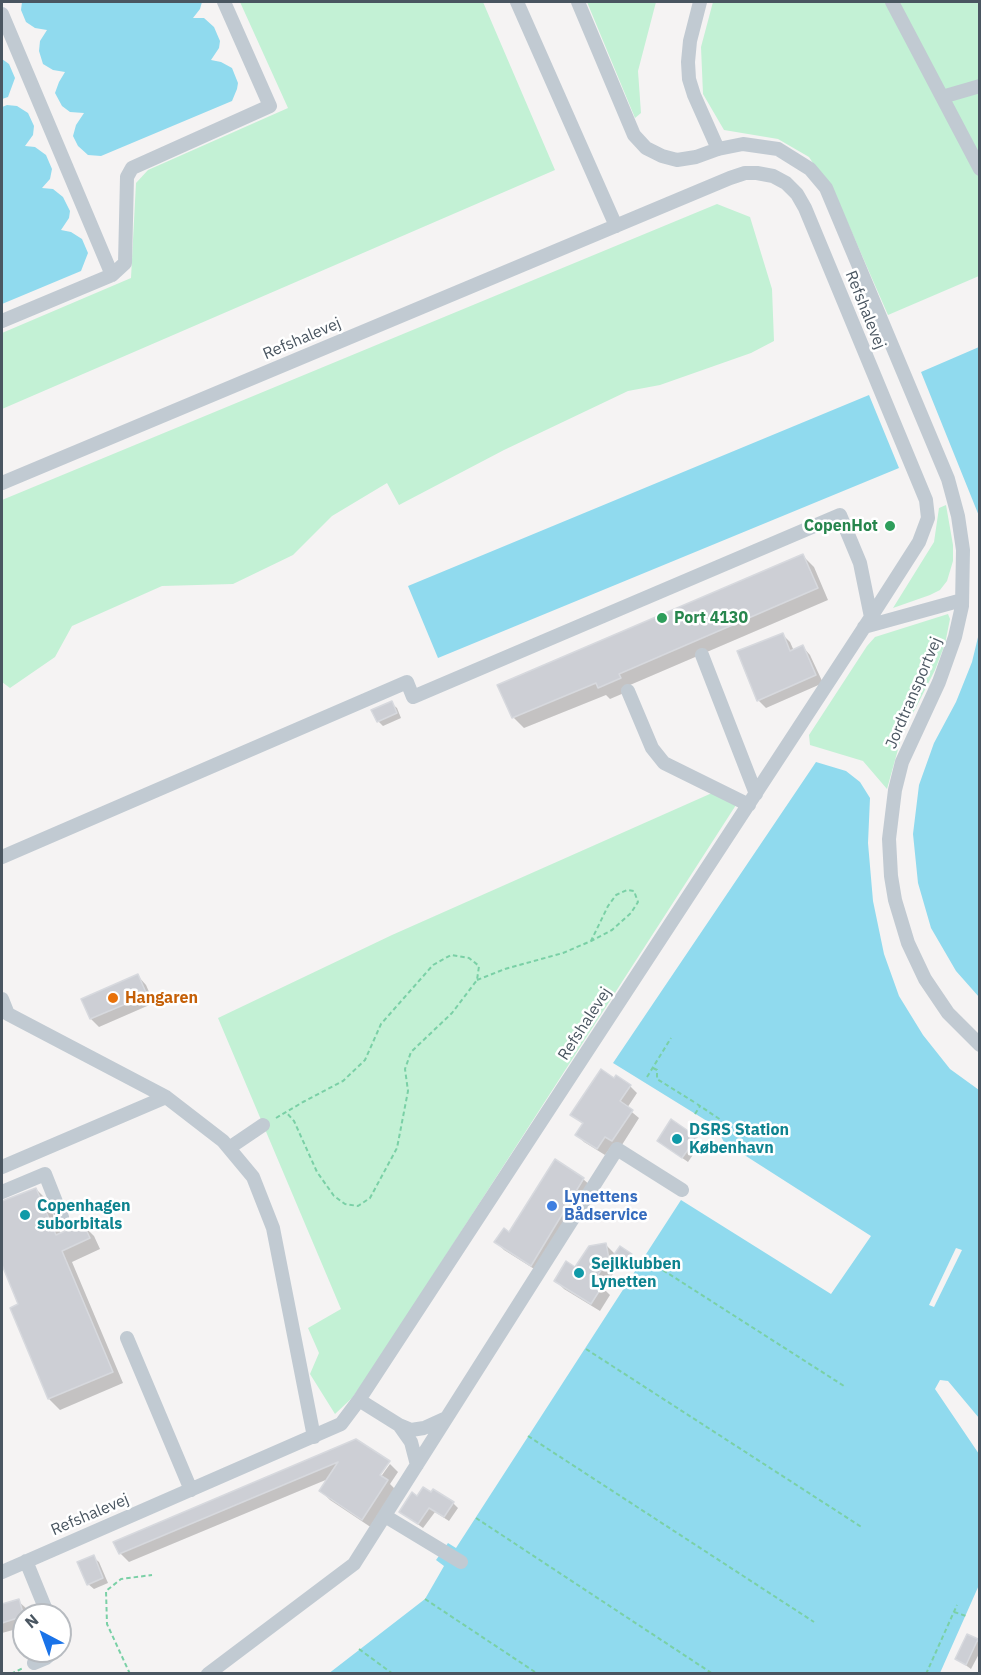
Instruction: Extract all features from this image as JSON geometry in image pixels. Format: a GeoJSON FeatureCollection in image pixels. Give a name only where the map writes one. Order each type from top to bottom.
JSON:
{"type":"FeatureCollection","features":[{"type":"Feature","properties":{"kind":"street"},"geometry":{"type":"LineString","coordinates":[[2,321],[112,275],[125,263],[127,177],[132,168],[270,106],[224,2]]}},
{"type":"Feature","properties":{"kind":"street"},"geometry":{"type":"LineString","coordinates":[[517,2],[616,226]]}},
{"type":"Feature","properties":{"kind":"street","name":"Jordtransportvej"},"geometry":{"type":"LineString","coordinates":[[578,2],[634,135],[646,148],[662,156],[676,159],[696,158],[718,149],[743,144],[778,149],[810,169],[825,188],[948,479],[958,516],[963,550],[962,600],[955,637],[939,682],[902,762],[895,790],[889,839],[891,876],[895,900],[908,943],[925,979],[948,1013],[980,1045]]}},
{"type":"Feature","properties":{"kind":"street"},"geometry":{"type":"LineString","coordinates":[[700,2],[690,41],[689,79],[718,149]]}},
{"type":"Feature","properties":{"kind":"street"},"geometry":{"type":"LineString","coordinates":[[892,2],[980,169]]}},
{"type":"Feature","properties":{"kind":"street"},"geometry":{"type":"LineString","coordinates":[[2,14],[112,275]]}},
{"type":"Feature","properties":{"kind":"street"},"geometry":{"type":"LineString","coordinates":[[942,97],[980,86]]}},
{"type":"Feature","properties":{"kind":"street","name":"Refshalevej"},"geometry":{"type":"LineString","coordinates":[[2,483],[745,173],[757,173],[773,176],[786,183],[797,194],[805,208],[926,500],[928,518],[920,542],[359,1400],[341,1424],[2,1572]]}},
{"type":"Feature","properties":{"kind":"street"},"geometry":{"type":"LineString","coordinates":[[2,856],[407,682],[413,697],[840,514],[860,563],[868,622],[962,600]]}},
{"type":"Feature","properties":{"kind":"street"},"geometry":{"type":"LineString","coordinates":[[702,654],[752,799]]}},
{"type":"Feature","properties":{"kind":"street"},"geometry":{"type":"LineString","coordinates":[[628,691],[652,748],[664,763],[752,799]]}},
{"type":"Feature","properties":{"kind":"street"},"geometry":{"type":"LineString","coordinates":[[2,999],[8,1014],[166,1097],[224,1141],[253,1177],[273,1228],[314,1437]]}},
{"type":"Feature","properties":{"kind":"street"},"geometry":{"type":"LineString","coordinates":[[2,1167],[166,1097]]}},
{"type":"Feature","properties":{"kind":"street"},"geometry":{"type":"LineString","coordinates":[[230,1148],[263,1125]]}},
{"type":"Feature","properties":{"kind":"street"},"geometry":{"type":"LineString","coordinates":[[208,1674],[354,1564],[617,1149],[682,1190]]}},
{"type":"Feature","properties":{"kind":"street"},"geometry":{"type":"LineString","coordinates":[[2,1192],[45,1174],[62,1217]]}},
{"type":"Feature","properties":{"kind":"street"},"geometry":{"type":"LineString","coordinates":[[127,1338],[191,1490]]}},
{"type":"Feature","properties":{"kind":"street"},"geometry":{"type":"LineString","coordinates":[[359,1400],[411,1430],[424,1428],[446,1418]]}},
{"type":"Feature","properties":{"kind":"street"},"geometry":{"type":"LineString","coordinates":[[399,1425],[411,1442],[417,1465]]}},
{"type":"Feature","properties":{"kind":"street"},"geometry":{"type":"LineString","coordinates":[[385,1516],[462,1562]]}},
{"type":"Feature","properties":{"kind":"street"},"geometry":{"type":"LineString","coordinates":[[26,1561],[43,1603]]}},
{"type":"Feature","properties":{"kind":"path"},"geometry":{"type":"LineString","coordinates":[[477,980],[505,969],[563,953],[591,941],[612,930],[631,913],[638,902],[634,891],[627,890],[616,895],[591,941]]}},
{"type":"Feature","properties":{"kind":"path"},"geometry":{"type":"LineString","coordinates":[[263,1125],[286,1112],[343,1081],[365,1060],[381,1024],[433,965],[451,955],[469,958],[479,966],[477,980],[452,1013],[411,1052],[405,1069],[408,1091],[397,1148],[370,1198],[358,1206],[345,1204],[334,1196],[317,1172],[294,1121],[286,1112]]}},
{"type":"Feature","properties":{"kind":"path"},"geometry":{"type":"LineString","coordinates":[[647,1077],[671,1038]]}},
{"type":"Feature","properties":{"kind":"path"},"geometry":{"type":"LineString","coordinates":[[653,1068],[657,1070],[657,1079],[721,1120]]}},
{"type":"Feature","properties":{"kind":"path"},"geometry":{"type":"LineString","coordinates":[[695,1113],[697,1104]]}},
{"type":"Feature","properties":{"kind":"path"},"geometry":{"type":"LineString","coordinates":[[644,1258],[844,1386]]}},
{"type":"Feature","properties":{"kind":"path"},"geometry":{"type":"LineString","coordinates":[[586,1349],[863,1528]]}},
{"type":"Feature","properties":{"kind":"path"},"geometry":{"type":"LineString","coordinates":[[528,1436],[814,1622]]}},
{"type":"Feature","properties":{"kind":"path"},"geometry":{"type":"LineString","coordinates":[[476,1518],[713,1674]]}},
{"type":"Feature","properties":{"kind":"path"},"geometry":{"type":"LineString","coordinates":[[130,1674],[107,1624],[106,1591],[121,1579],[152,1575]]}},
{"type":"Feature","properties":{"kind":"path"},"geometry":{"type":"LineString","coordinates":[[425,1599],[538,1674]]}},
{"type":"Feature","properties":{"kind":"path"},"geometry":{"type":"LineString","coordinates":[[926,1674],[957,1605]]}},
{"type":"Feature","properties":{"kind":"path"},"geometry":{"type":"LineString","coordinates":[[954,1612],[966,1616]]}},
{"type":"Feature","properties":{"kind":"path"},"geometry":{"type":"LineString","coordinates":[[359,1649],[393,1674]]}},
{"type":"Feature","properties":{"kind":"green space"},"geometry":{"type":"Polygon","coordinates":[[[240,2],[483,2],[555,170],[2,409],[2,333],[131,278],[136,183],[148,170],[288,108],[240,2]]]}},
{"type":"Feature","properties":{"kind":"green space"},"geometry":{"type":"Polygon","coordinates":[[[587,2],[656,2],[638,71],[641,113],[635,118],[587,2]]]}},
{"type":"Feature","properties":{"kind":"green space"},"geometry":{"type":"Polygon","coordinates":[[[713,2],[979,2],[979,276],[888,315],[839,203],[809,157],[778,139],[724,130],[703,94],[701,47],[713,2]]]}},
{"type":"Feature","properties":{"kind":"green space"},"geometry":{"type":"Polygon","coordinates":[[[717,204],[750,217],[772,289],[774,341],[751,353],[660,385],[628,391],[504,450],[399,505],[387,483],[332,516],[293,555],[233,584],[162,586],[72,626],[55,657],[10,688],[2,682],[2,500],[717,204]]]}},
{"type":"Feature","properties":{"kind":"green space"},"geometry":{"type":"Polygon","coordinates":[[[946,505],[953,545],[953,561],[947,581],[940,590],[930,595],[893,608],[934,542],[939,508],[946,505]]]}},
{"type":"Feature","properties":{"kind":"green space"},"geometry":{"type":"Polygon","coordinates":[[[948,614],[950,619],[945,644],[935,670],[902,735],[887,789],[863,761],[810,745],[809,735],[875,637],[948,614]]]}},
{"type":"Feature","properties":{"kind":"green space"},"geometry":{"type":"Polygon","coordinates":[[[712,793],[736,805],[370,1373],[352,1398],[335,1414],[310,1374],[319,1353],[308,1328],[341,1309],[218,1018],[392,935],[712,793]]]}},
{"type":"Feature","properties":{"kind":"water"},"geometry":{"type":"Polygon","coordinates":[[[22,2],[202,2],[193,18],[204,18],[214,27],[220,41],[219,48],[211,60],[232,68],[238,83],[232,101],[101,156],[88,155],[78,146],[73,136],[76,125],[84,113],[70,112],[62,106],[55,93],[65,72],[53,70],[43,64],[39,51],[40,41],[47,30],[35,28],[26,22],[21,10],[22,2]]]}},
{"type":"Feature","properties":{"kind":"water"},"geometry":{"type":"Polygon","coordinates":[[[2,59],[9,64],[15,78],[8,97],[2,99],[2,59]]]}},
{"type":"Feature","properties":{"kind":"water"},"geometry":{"type":"Polygon","coordinates":[[[17,106],[28,113],[34,126],[33,135],[25,146],[35,147],[46,155],[52,169],[50,179],[42,188],[53,189],[63,197],[70,211],[69,218],[61,230],[71,232],[82,239],[88,253],[81,271],[2,304],[2,107],[17,106]]]}},
{"type":"Feature","properties":{"kind":"water"},"geometry":{"type":"Polygon","coordinates":[[[979,347],[979,516],[921,372],[979,347]]]}},
{"type":"Feature","properties":{"kind":"water"},"geometry":{"type":"Polygon","coordinates":[[[869,395],[899,468],[438,658],[408,586],[869,395]]]}},
{"type":"Feature","properties":{"kind":"water"},"geometry":{"type":"Polygon","coordinates":[[[979,633],[979,997],[956,971],[931,928],[918,883],[913,834],[919,785],[934,743],[956,702],[972,662],[979,633]]]}},
{"type":"Feature","properties":{"kind":"water"},"geometry":{"type":"Polygon","coordinates":[[[816,762],[846,771],[860,782],[870,798],[868,843],[873,901],[884,954],[899,996],[923,1035],[950,1069],[979,1090],[979,1418],[948,1381],[940,1380],[935,1389],[979,1454],[979,1585],[940,1673],[328,1674],[425,1599],[444,1566],[436,1560],[448,1543],[456,1548],[681,1200],[831,1294],[871,1236],[724,1142],[715,1126],[613,1063],[816,762]]]}},
{"type":"Feature","properties":{"kind":"pier"},"geometry":{"type":"Polygon","coordinates":[[[956,1248],[962,1250],[934,1307],[929,1305],[956,1248]]]}},
{"type":"Feature","properties":{"kind":"building"},"geometry":{"type":"Polygon","coordinates":[[[803,554],[818,588],[619,674],[621,678],[598,688],[596,683],[512,718],[497,685],[803,554]]]}},
{"type":"Feature","properties":{"kind":"building"},"geometry":{"type":"Polygon","coordinates":[[[783,633],[790,651],[803,645],[816,675],[757,701],[737,651],[783,633]]]}},
{"type":"Feature","properties":{"kind":"building"},"geometry":{"type":"Polygon","coordinates":[[[392,701],[397,713],[377,722],[371,710],[392,701]]]}},
{"type":"Feature","properties":{"kind":"building"},"geometry":{"type":"Polygon","coordinates":[[[138,974],[147,995],[90,1019],[81,999],[138,974]]]}},
{"type":"Feature","properties":{"kind":"building"},"geometry":{"type":"Polygon","coordinates":[[[601,1069],[614,1078],[616,1075],[631,1085],[620,1101],[633,1110],[612,1141],[605,1137],[597,1149],[575,1135],[583,1123],[570,1115],[601,1069]]]}},
{"type":"Feature","properties":{"kind":"building","name":"DSRS Station København"},"geometry":{"type":"Polygon","coordinates":[[[671,1119],[697,1137],[682,1158],[657,1141],[671,1119]]]}},
{"type":"Feature","properties":{"kind":"building"},"geometry":{"type":"Polygon","coordinates":[[[555,1159],[584,1178],[531,1266],[494,1242],[504,1228],[509,1232],[555,1159]]]}},
{"type":"Feature","properties":{"kind":"building"},"geometry":{"type":"Polygon","coordinates":[[[36,1188],[56,1235],[83,1223],[90,1238],[62,1251],[113,1372],[48,1399],[10,1308],[18,1304],[2,1265],[2,1201],[36,1188]]]}},
{"type":"Feature","properties":{"kind":"building","name":"Sejlklubben Lynetten"},"geometry":{"type":"Polygon","coordinates":[[[606,1243],[609,1259],[595,1279],[603,1285],[591,1304],[554,1281],[566,1261],[575,1267],[589,1246],[606,1243]]]}},
{"type":"Feature","properties":{"kind":"building"},"geometry":{"type":"Polygon","coordinates":[[[620,1246],[632,1254],[623,1268],[610,1260],[620,1246]]]}},
{"type":"Feature","properties":{"kind":"building"},"geometry":{"type":"Polygon","coordinates":[[[356,1439],[390,1461],[380,1475],[388,1480],[362,1520],[319,1491],[338,1462],[119,1554],[113,1542],[356,1439]]]}},
{"type":"Feature","properties":{"kind":"building"},"geometry":{"type":"Polygon","coordinates":[[[423,1487],[431,1492],[433,1489],[454,1502],[444,1517],[429,1508],[418,1524],[399,1512],[412,1492],[417,1496],[423,1487]]]}},
{"type":"Feature","properties":{"kind":"building"},"geometry":{"type":"Polygon","coordinates":[[[94,1555],[103,1578],[87,1585],[77,1562],[94,1555]]]}},
{"type":"Feature","properties":{"kind":"building"},"geometry":{"type":"Polygon","coordinates":[[[19,1599],[20,1603],[12,1603],[12,1620],[2,1623],[2,1604],[19,1599]]]}},
{"type":"Feature","properties":{"kind":"building"},"geometry":{"type":"Polygon","coordinates":[[[967,1634],[978,1639],[966,1665],[955,1659],[967,1634]]]}},
{"type":"Feature","properties":{"kind":"place","name":"CopenHot"},"geometry":{"type":"Point","coordinates":[890,526]}},
{"type":"Feature","properties":{"kind":"place","name":"Port 4130"},"geometry":{"type":"Point","coordinates":[662,618]}},
{"type":"Feature","properties":{"kind":"place","name":"Hangaren"},"geometry":{"type":"Point","coordinates":[113,998]}},
{"type":"Feature","properties":{"kind":"place","name":"DSRS Station København"},"geometry":{"type":"Point","coordinates":[677,1139]}},
{"type":"Feature","properties":{"kind":"place","name":"Lynettens Bådservice"},"geometry":{"type":"Point","coordinates":[552,1206]}},
{"type":"Feature","properties":{"kind":"place","name":"Copenhagen suborbitals"},"geometry":{"type":"Point","coordinates":[25,1215]}},
{"type":"Feature","properties":{"kind":"place","name":"Sejlklubben Lynetten"},"geometry":{"type":"Point","coordinates":[579,1273]}}]}
